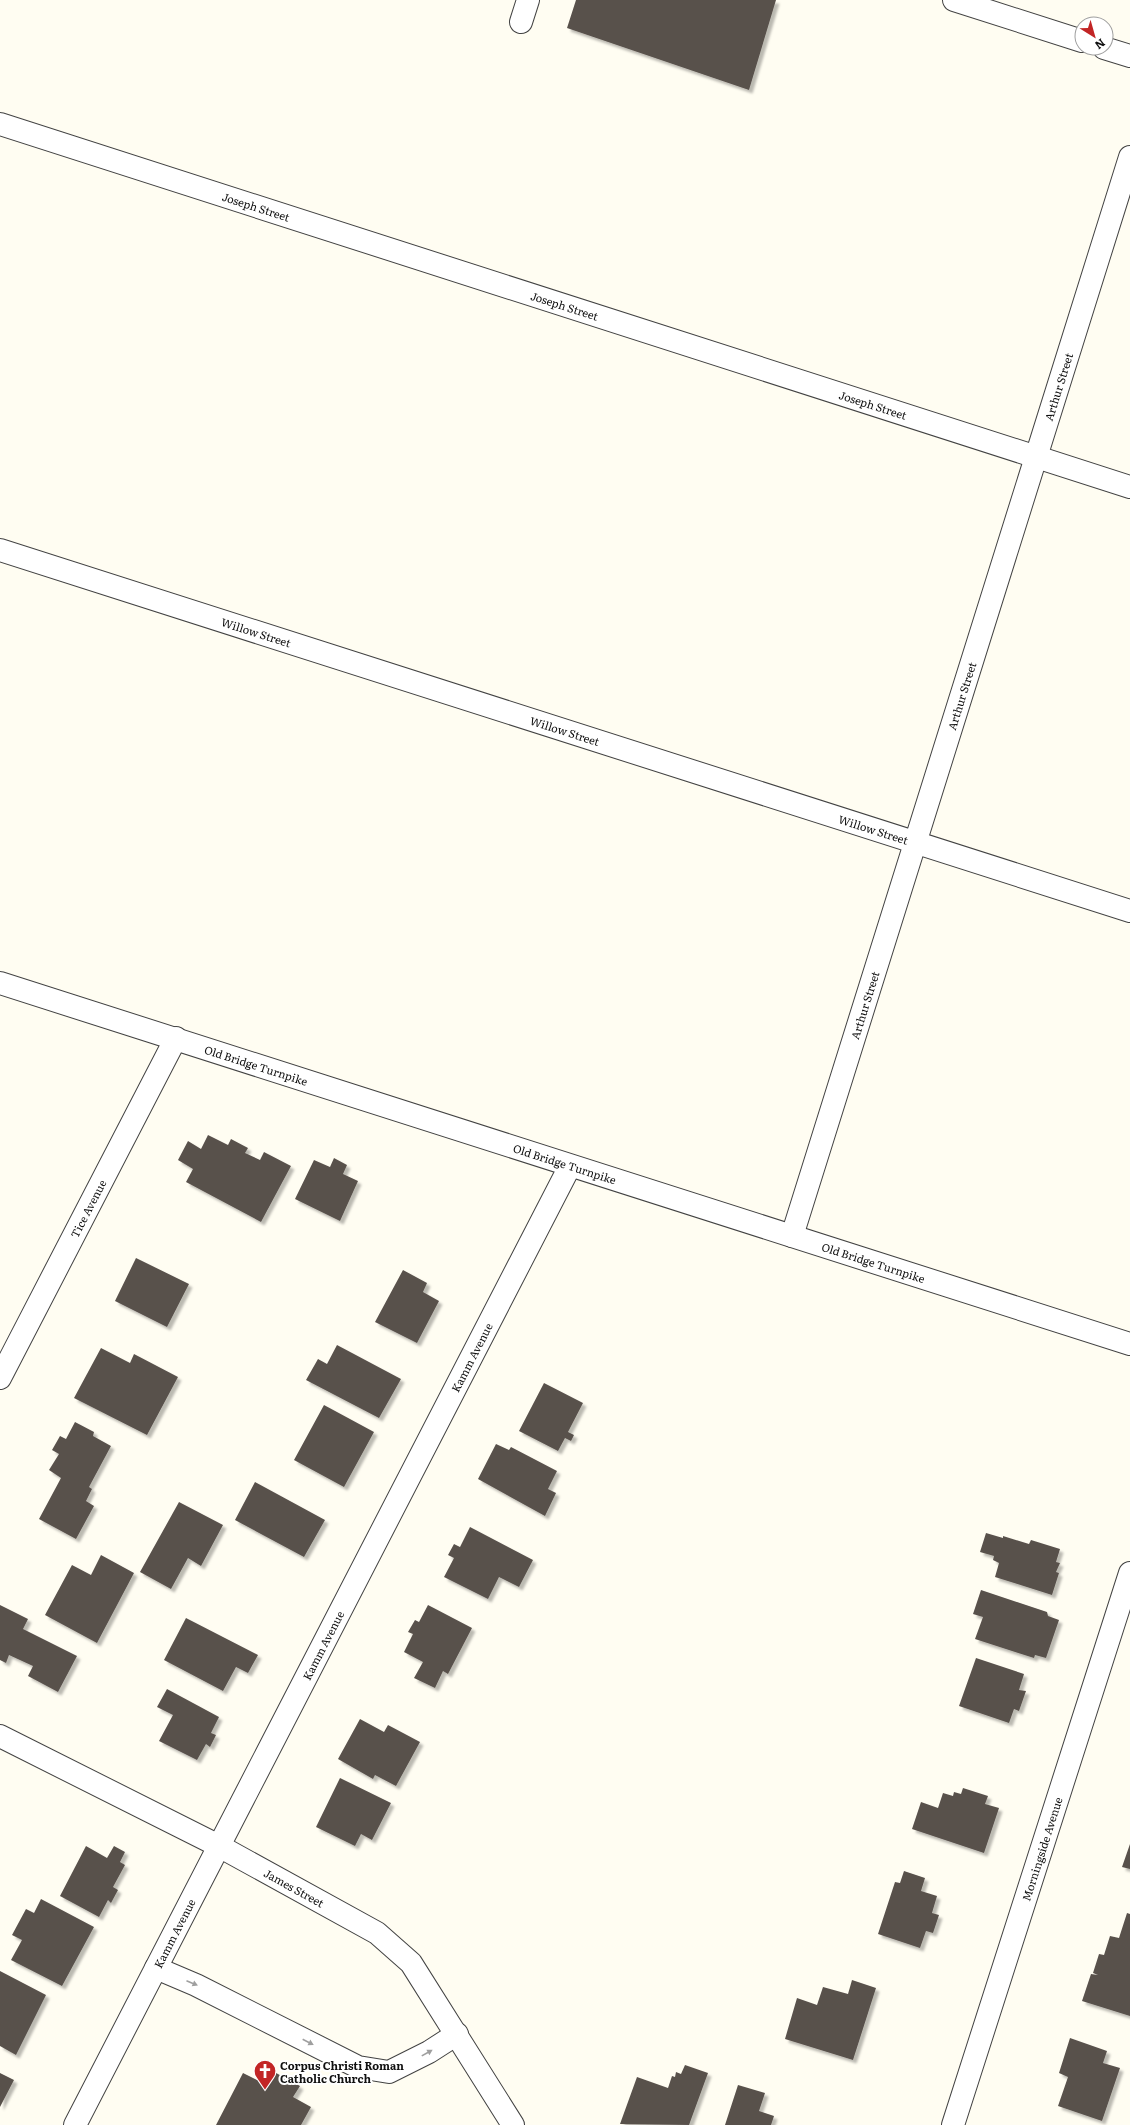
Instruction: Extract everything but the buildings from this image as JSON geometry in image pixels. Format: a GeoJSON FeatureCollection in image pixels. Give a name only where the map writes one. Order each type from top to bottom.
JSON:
{"type":"FeatureCollection","features":[{"type":"Feature","properties":{"kind":"street"},"geometry":{"type":"LineString","coordinates":[[522,22],[528,0]]}},
{"type":"Feature","properties":{"kind":"street"},"geometry":{"type":"LineString","coordinates":[[954,0],[1074,38]]}},
{"type":"Feature","properties":{"kind":"street"},"geometry":{"type":"LineString","coordinates":[[1114,51],[1130,56]]}},
{"type":"Feature","properties":{"kind":"street","name":"Joseph Street"},"geometry":{"type":"LineString","coordinates":[[0,124],[1130,487]]}},
{"type":"Feature","properties":{"kind":"street","name":"Arthur Street"},"geometry":{"type":"LineString","coordinates":[[792,1236],[914,842],[1130,156]]}},
{"type":"Feature","properties":{"kind":"street","name":"Willow Street"},"geometry":{"type":"LineString","coordinates":[[0,550],[1130,911]]}},
{"type":"Feature","properties":{"kind":"street","name":"Old Bridge Turnpike"},"geometry":{"type":"LineString","coordinates":[[0,983],[1130,1344]]}},
{"type":"Feature","properties":{"kind":"street","name":"Tice Avenue"},"geometry":{"type":"LineString","coordinates":[[0,1378],[176,1038]]}},
{"type":"Feature","properties":{"kind":"street","name":"Kamm Avenue"},"geometry":{"type":"LineString","coordinates":[[75,2125],[570,1166]]}},
{"type":"Feature","properties":{"kind":"street","name":"Morningside Avenue"},"geometry":{"type":"LineString","coordinates":[[953,2125],[1130,1574]]}},
{"type":"Feature","properties":{"kind":"street","name":"James Street"},"geometry":{"type":"LineString","coordinates":[[0,1736],[219,1846],[377,1933],[412,1963],[513,2125]]}},
{"type":"Feature","properties":{"kind":"street"},"geometry":{"type":"LineString","coordinates":[[156,1968],[196,1985],[358,2067],[389,2072],[429,2052],[457,2034]]}},
{"type":"Feature","properties":{"kind":"place","name":"Corpus Christi Roman Catholic Church"},"geometry":{"type":"Point","coordinates":[265,2090]}}]}
